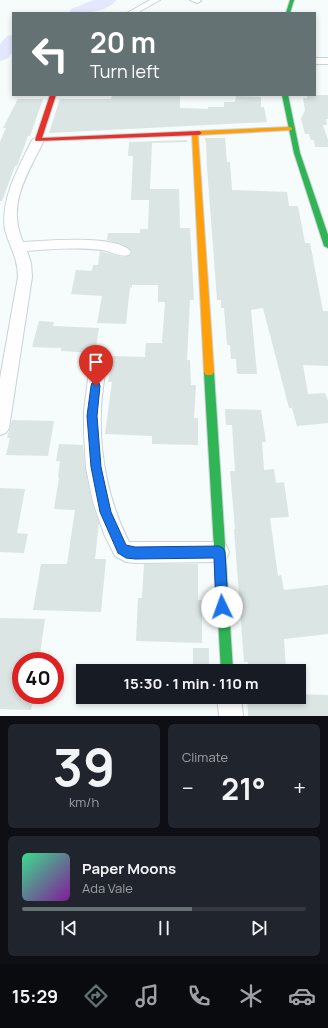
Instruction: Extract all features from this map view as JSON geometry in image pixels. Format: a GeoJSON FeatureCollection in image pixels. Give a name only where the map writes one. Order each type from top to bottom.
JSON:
{"type":"FeatureCollection","features":[{"type":"Feature","properties":{"kind":"street"},"geometry":{"type":"LineString","coordinates":[[133,12],[156,0]]}},
{"type":"Feature","properties":{"kind":"street"},"geometry":{"type":"LineString","coordinates":[[288,12],[292,0]]}},
{"type":"Feature","properties":{"kind":"street"},"geometry":{"type":"LineString","coordinates":[[316,60],[328,61]]}},
{"type":"Feature","properties":{"kind":"street"},"geometry":{"type":"LineString","coordinates":[[0,428],[26,277],[24,260],[18,247],[10,221],[10,205],[16,188],[38,140],[53,96]]}},
{"type":"Feature","properties":{"kind":"street"},"geometry":{"type":"LineString","coordinates":[[285,96],[290,129],[309,194],[328,246]]}},
{"type":"Feature","properties":{"kind":"street"},"geometry":{"type":"LineString","coordinates":[[38,140],[290,129]]}},
{"type":"Feature","properties":{"kind":"street"},"geometry":{"type":"LineString","coordinates":[[195,134],[227,664]]}},
{"type":"Feature","properties":{"kind":"street"},"geometry":{"type":"LineString","coordinates":[[18,247],[104,245],[119,248],[124,252]]}},
{"type":"Feature","properties":{"kind":"street"},"geometry":{"type":"LineString","coordinates":[[98,371],[92,416],[96,467],[106,512],[122,549],[126,552],[135,553],[219,552]]}},
{"type":"Feature","properties":{"kind":"street"},"geometry":{"type":"LineString","coordinates":[[230,704],[231,716]]}},
{"type":"Feature","properties":{"kind":"building"},"geometry":{"type":"Polygon","coordinates":[[[328,95],[327,125],[323,125],[328,140],[328,147],[315,147],[314,140],[311,140],[309,134],[305,134],[301,119],[305,110],[303,98],[307,98],[307,96],[328,95]]]}},
{"type":"Feature","properties":{"kind":"building"},"geometry":{"type":"Polygon","coordinates":[[[112,96],[180,96],[180,108],[208,109],[208,107],[224,107],[224,102],[235,102],[236,96],[261,97],[261,107],[264,107],[267,122],[49,133],[60,99],[111,99],[112,96]]]}},
{"type":"Feature","properties":{"kind":"building"},"geometry":{"type":"Polygon","coordinates":[[[18,99],[43,99],[30,136],[28,136],[17,166],[15,166],[2,201],[0,201],[0,142],[6,128],[3,128],[18,99]]]}},
{"type":"Feature","properties":{"kind":"building"},"geometry":{"type":"Polygon","coordinates":[[[205,138],[225,138],[227,162],[230,162],[232,190],[287,192],[289,206],[298,206],[305,243],[310,243],[323,311],[328,311],[328,366],[303,365],[308,394],[325,393],[328,401],[328,423],[297,426],[292,408],[289,408],[263,308],[251,310],[257,374],[237,374],[236,359],[231,359],[230,345],[227,345],[224,308],[221,308],[221,300],[217,300],[205,138]]]}},
{"type":"Feature","properties":{"kind":"building"},"geometry":{"type":"Polygon","coordinates":[[[187,140],[187,142],[152,143],[150,189],[179,189],[180,228],[190,228],[194,300],[190,300],[187,360],[190,360],[191,385],[196,385],[194,418],[198,418],[198,445],[152,444],[152,436],[105,434],[112,382],[108,382],[112,356],[145,357],[146,343],[162,343],[165,302],[158,302],[158,285],[132,285],[132,288],[130,287],[126,324],[97,323],[102,296],[71,294],[76,270],[92,271],[93,265],[98,265],[100,251],[122,257],[129,256],[132,253],[132,251],[124,245],[107,240],[108,233],[140,233],[140,229],[148,229],[149,200],[131,200],[133,156],[128,156],[129,142],[187,140]]]}},
{"type":"Feature","properties":{"kind":"building"},"geometry":{"type":"Polygon","coordinates":[[[39,321],[54,322],[53,326],[99,328],[95,353],[61,351],[61,348],[32,347],[39,321]]]}},
{"type":"Feature","properties":{"kind":"building"},"geometry":{"type":"Polygon","coordinates":[[[225,409],[261,410],[266,442],[262,442],[264,470],[274,469],[276,483],[284,482],[289,517],[270,518],[278,576],[281,575],[284,590],[328,585],[328,634],[284,639],[286,664],[248,664],[248,662],[244,662],[230,471],[235,471],[232,425],[226,425],[225,409]]]}},
{"type":"Feature","properties":{"kind":"building"},"geometry":{"type":"Polygon","coordinates":[[[12,420],[54,421],[48,456],[6,455],[10,438],[7,438],[12,420]]]}},
{"type":"Feature","properties":{"kind":"building"},"geometry":{"type":"Polygon","coordinates":[[[59,444],[83,445],[85,468],[92,502],[99,523],[95,559],[106,559],[101,612],[33,610],[41,564],[67,564],[75,510],[54,509],[59,478],[60,461],[56,461],[59,444]]]}},
{"type":"Feature","properties":{"kind":"building"},"geometry":{"type":"Polygon","coordinates":[[[0,488],[25,489],[17,533],[28,534],[24,553],[0,552],[0,488]]]}},
{"type":"Feature","properties":{"kind":"building"},"geometry":{"type":"Polygon","coordinates":[[[144,564],[198,564],[198,600],[202,600],[202,643],[136,641],[138,598],[142,598],[144,564]]]}},
{"type":"Feature","properties":{"kind":"building"},"geometry":{"type":"Polygon","coordinates":[[[0,618],[45,619],[40,652],[12,652],[12,704],[32,704],[31,710],[0,709],[0,618]]]}},
{"type":"Feature","properties":{"kind":"building"},"geometry":{"type":"Polygon","coordinates":[[[193,648],[209,648],[209,664],[193,664],[193,648]]]}},
{"type":"Feature","properties":{"kind":"building"},"geometry":{"type":"Polygon","coordinates":[[[306,694],[328,695],[328,716],[248,716],[247,704],[306,704],[306,694]]]}},
{"type":"Feature","properties":{"kind":"waterway"},"geometry":{"type":"LineString","coordinates":[[79,12],[108,0]]}},
{"type":"Feature","properties":{"kind":"waterway"},"geometry":{"type":"LineString","coordinates":[[0,55],[12,41]]}},
{"type":"Feature","properties":{"kind":"traffic: fast"},"geometry":{"type":"LineString","coordinates":[[288,12],[292,0]]}},
{"type":"Feature","properties":{"kind":"traffic: fast"},"geometry":{"type":"LineString","coordinates":[[285,96],[297,153],[328,246]]}},
{"type":"Feature","properties":{"kind":"traffic: fast"},"geometry":{"type":"LineString","coordinates":[[209,372],[227,664]]}},
{"type":"Feature","properties":{"kind":"traffic: slow"},"geometry":{"type":"LineString","coordinates":[[199,133],[290,129]]}},
{"type":"Feature","properties":{"kind":"traffic: slow"},"geometry":{"type":"LineString","coordinates":[[195,134],[209,372]]}},
{"type":"Feature","properties":{"kind":"traffic: jam"},"geometry":{"type":"LineString","coordinates":[[53,96],[38,140],[199,133]]}},
{"type":"Feature","properties":{"kind":"route"},"geometry":{"type":"LineString","coordinates":[[96,386],[92,416],[96,467],[106,512],[122,549],[126,552],[135,553],[219,552],[222,607]]}}]}
